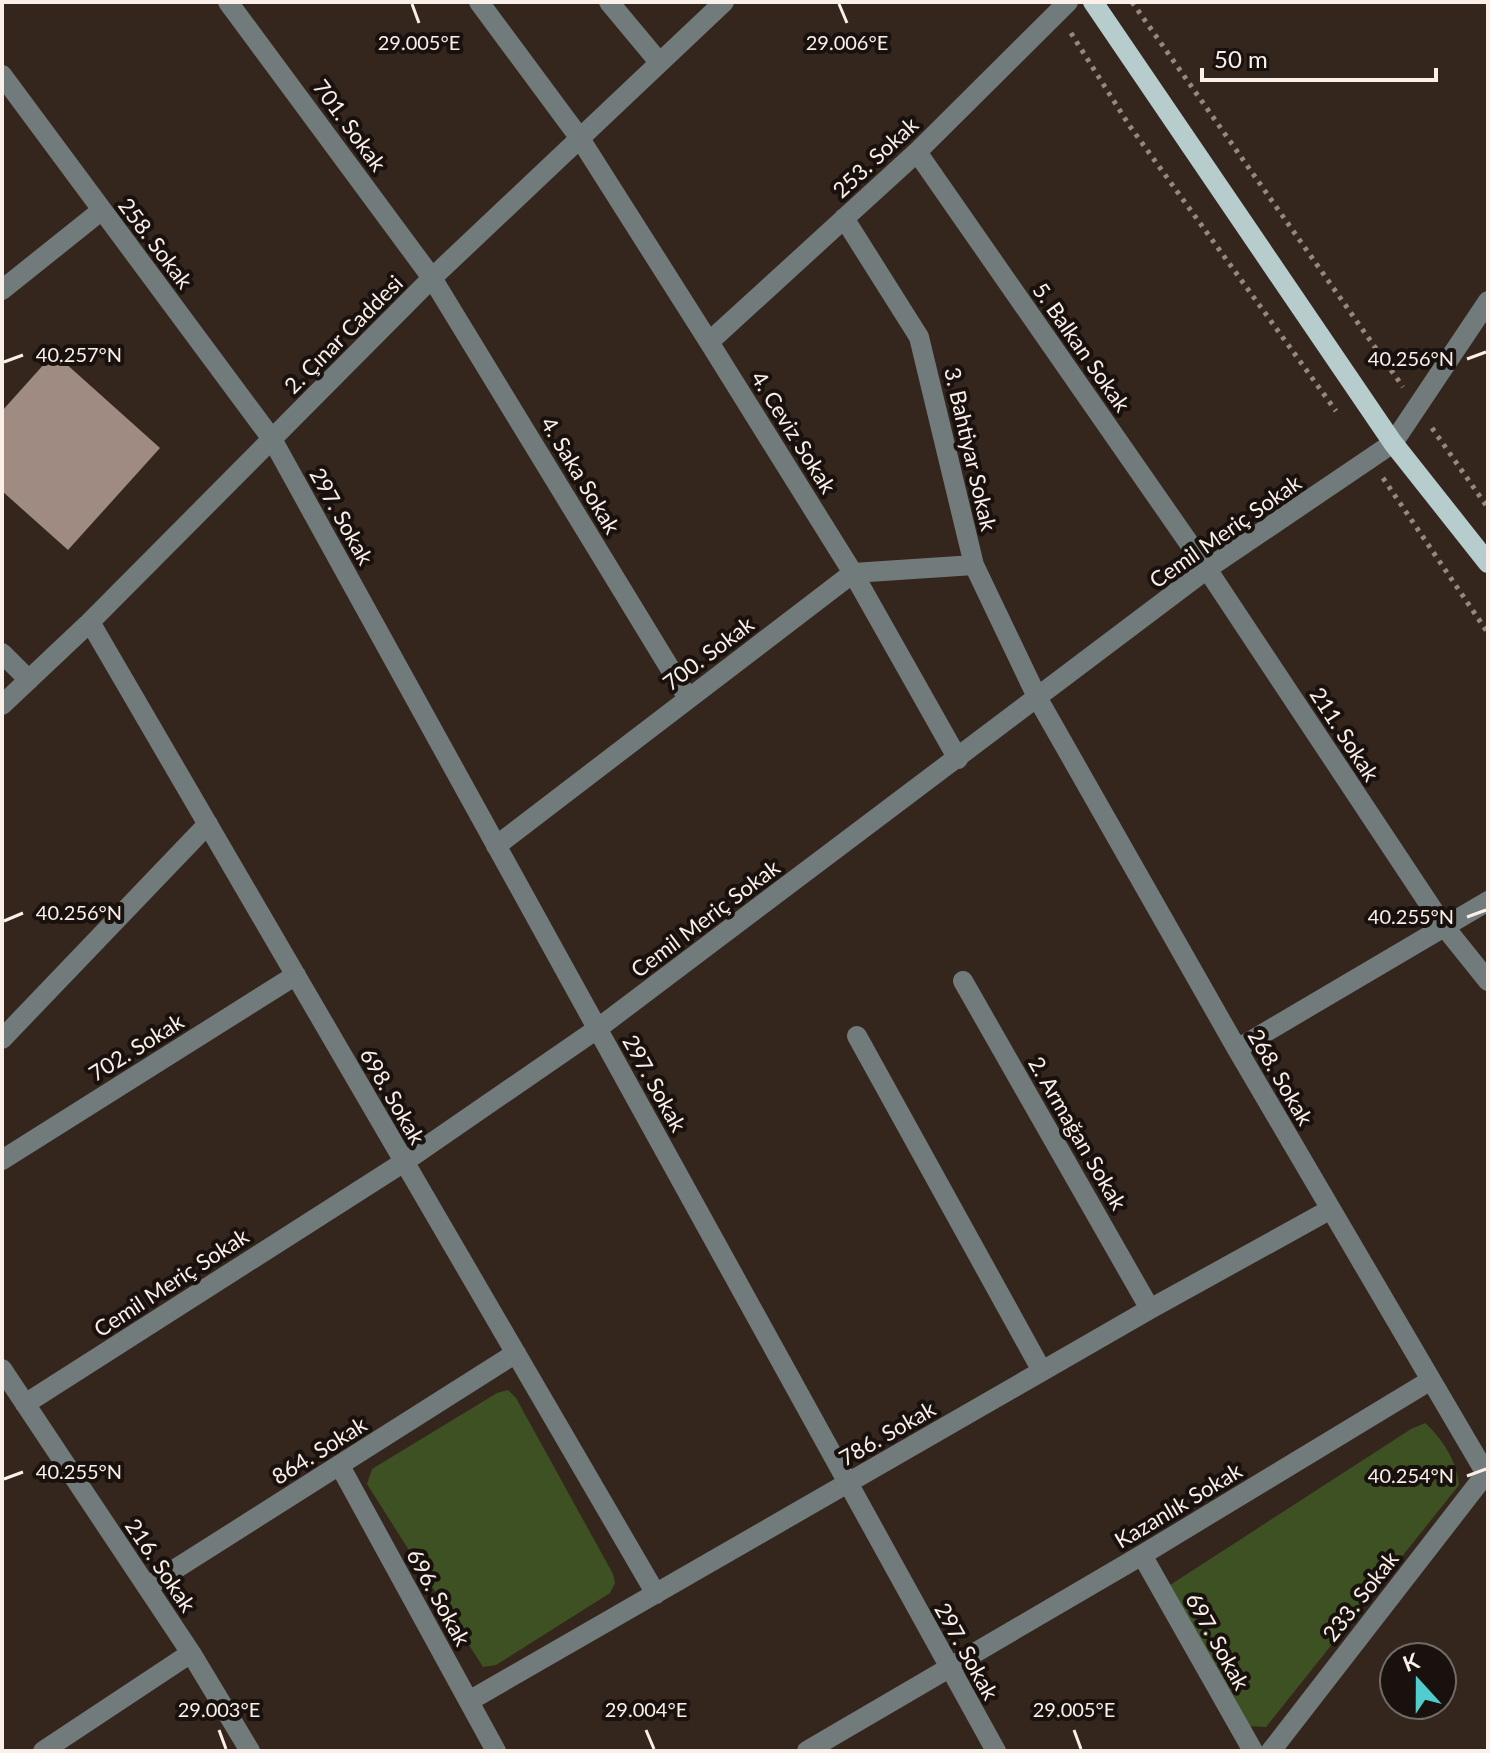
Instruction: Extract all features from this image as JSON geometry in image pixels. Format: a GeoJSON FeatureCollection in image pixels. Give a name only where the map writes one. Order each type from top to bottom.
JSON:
{"type":"FeatureCollection","features":[{"type":"Feature","properties":{"kind":"main road"},"geometry":{"type":"LineString","coordinates":[[1093,2],[1393,443],[1488,563]]}},
{"type":"Feature","properties":{"kind":"street","name":"701. Sokak"},"geometry":{"type":"LineString","coordinates":[[228,2],[432,278]]}},
{"type":"Feature","properties":{"kind":"street","name":"4. Ceviz Sokak"},"geometry":{"type":"LineString","coordinates":[[479,2],[579,137],[709,342],[853,573],[958,759]]}},
{"type":"Feature","properties":{"kind":"street"},"geometry":{"type":"LineString","coordinates":[[609,2],[659,62]]}},
{"type":"Feature","properties":{"kind":"street","name":"2. Çınar Caddesi"},"geometry":{"type":"LineString","coordinates":[[2,705],[90,622],[432,278],[724,2]]}},
{"type":"Feature","properties":{"kind":"street","name":"253. Sokak"},"geometry":{"type":"LineString","coordinates":[[709,342],[917,152],[1062,7]]}},
{"type":"Feature","properties":{"kind":"street","name":"258. Sokak"},"geometry":{"type":"LineString","coordinates":[[2,75],[272,439]]}},
{"type":"Feature","properties":{"kind":"street","name":"5. Balkan Sokak"},"geometry":{"type":"LineString","coordinates":[[917,152],[1207,569]]}},
{"type":"Feature","properties":{"kind":"street"},"geometry":{"type":"LineString","coordinates":[[2,290],[102,210]]}},
{"type":"Feature","properties":{"kind":"street","name":"3. Bahtiyar Sokak"},"geometry":{"type":"LineString","coordinates":[[844,218],[919,337],[974,565],[1038,699]]}},
{"type":"Feature","properties":{"kind":"street","name":"4. Saka Sokak"},"geometry":{"type":"LineString","coordinates":[[432,278],[688,698]]}},
{"type":"Feature","properties":{"kind":"street"},"geometry":{"type":"LineString","coordinates":[[1393,443],[1488,301]]}},
{"type":"Feature","properties":{"kind":"street","name":"297. Sokak"},"geometry":{"type":"LineString","coordinates":[[272,439],[996,1751]]}},
{"type":"Feature","properties":{"kind":"street","name":"Cemil Meriç Sokak"},"geometry":{"type":"LineString","coordinates":[[25,1404],[404,1162],[597,1029],[1207,569],[1393,443]]}},
{"type":"Feature","properties":{"kind":"street"},"geometry":{"type":"LineString","coordinates":[[853,573],[974,565]]}},
{"type":"Feature","properties":{"kind":"street","name":"211. Sokak"},"geometry":{"type":"LineString","coordinates":[[1207,569],[1443,925],[1488,981]]}},
{"type":"Feature","properties":{"kind":"street","name":"700. Sokak"},"geometry":{"type":"LineString","coordinates":[[496,846],[853,573]]}},
{"type":"Feature","properties":{"kind":"street","name":"698. Sokak"},"geometry":{"type":"LineString","coordinates":[[90,622],[656,1594]]}},
{"type":"Feature","properties":{"kind":"street"},"geometry":{"type":"LineString","coordinates":[[2,653],[29,680]]}},
{"type":"Feature","properties":{"kind":"street","name":"268. Sokak"},"geometry":{"type":"LineString","coordinates":[[1038,699],[1237,1049],[1487,1474]]}},
{"type":"Feature","properties":{"kind":"street"},"geometry":{"type":"LineString","coordinates":[[2,1039],[208,824]]}},
{"type":"Feature","properties":{"kind":"street"},"geometry":{"type":"LineString","coordinates":[[1237,1049],[1488,901]]}},
{"type":"Feature","properties":{"kind":"street","name":"702. Sokak"},"geometry":{"type":"LineString","coordinates":[[2,1160],[296,975]]}},
{"type":"Feature","properties":{"kind":"street","name":"2. Armağan Sokak"},"geometry":{"type":"LineString","coordinates":[[963,981],[1150,1309]]}},
{"type":"Feature","properties":{"kind":"street"},"geometry":{"type":"LineString","coordinates":[[857,1036],[1042,1371]]}},
{"type":"Feature","properties":{"kind":"street","name":"786. Sokak"},"geometry":{"type":"LineString","coordinates":[[469,1701],[1150,1309],[1331,1209]]}},
{"type":"Feature","properties":{"kind":"street","name":"864. Sokak"},"geometry":{"type":"LineString","coordinates":[[147,1587],[516,1353]]}},
{"type":"Feature","properties":{"kind":"street","name":"216. Sokak"},"geometry":{"type":"LineString","coordinates":[[2,1369],[191,1653],[250,1751]]}},
{"type":"Feature","properties":{"kind":"street","name":"Kazanlık Sokak"},"geometry":{"type":"LineString","coordinates":[[807,1751],[1142,1555],[1431,1380]]}},
{"type":"Feature","properties":{"kind":"street","name":"696. Sokak"},"geometry":{"type":"LineString","coordinates":[[340,1466],[496,1751]]}},
{"type":"Feature","properties":{"kind":"street","name":"233. Sokak"},"geometry":{"type":"LineString","coordinates":[[1271,1751],[1487,1474]]}},
{"type":"Feature","properties":{"kind":"street","name":"697. Sokak"},"geometry":{"type":"LineString","coordinates":[[1142,1555],[1253,1751]]}},
{"type":"Feature","properties":{"kind":"street"},"geometry":{"type":"LineString","coordinates":[[43,1751],[191,1653]]}},
{"type":"Feature","properties":{"kind":"path"},"geometry":{"type":"LineString","coordinates":[[1132,2],[1488,508]]}},
{"type":"Feature","properties":{"kind":"path"},"geometry":{"type":"LineString","coordinates":[[1062,7],[1129,125],[1340,415]]}},
{"type":"Feature","properties":{"kind":"path"},"geometry":{"type":"LineString","coordinates":[[1370,459],[1488,633]]}},
{"type":"Feature","properties":{"kind":"green space"},"geometry":{"type":"Polygon","coordinates":[[[508,1390],[516,1398],[613,1574],[615,1583],[610,1593],[496,1665],[483,1667],[367,1484],[372,1469],[497,1393],[508,1390]]]}},
{"type":"Feature","properties":{"kind":"green space"},"geometry":{"type":"Polygon","coordinates":[[[1425,1423],[1448,1451],[1459,1485],[1266,1727],[1246,1726],[1167,1587],[1411,1429],[1425,1423]]]}},
{"type":"Feature","properties":{"kind":"building"},"geometry":{"type":"Polygon","coordinates":[[[54,353],[160,448],[68,550],[2,491],[2,411],[54,353]]]}}]}
